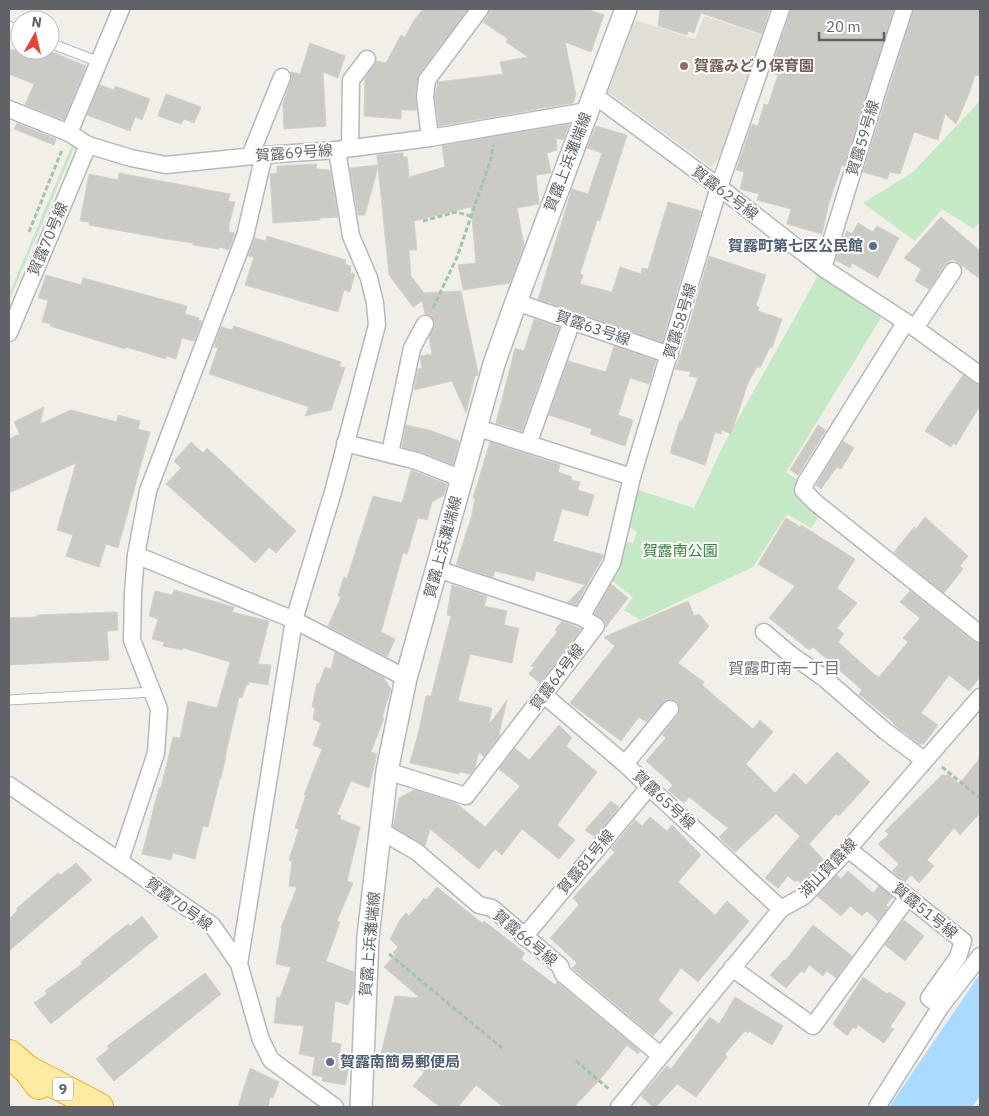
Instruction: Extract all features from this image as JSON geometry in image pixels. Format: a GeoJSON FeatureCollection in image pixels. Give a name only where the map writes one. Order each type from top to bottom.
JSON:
{"type":"FeatureCollection","features":[{"type":"Feature","properties":{"kind":"highway","name":"9"},"geometry":{"type":"LineString","coordinates":[[18,1062],[58,1107]]}},
{"type":"Feature","properties":{"kind":"highway","name":"9"},"geometry":{"type":"LineString","coordinates":[[18,1062],[99,1107]]}},
{"type":"Feature","properties":{"kind":"street"},"geometry":{"type":"LineString","coordinates":[[69,133],[121,9]]}},
{"type":"Feature","properties":{"kind":"street"},"geometry":{"type":"LineString","coordinates":[[430,138],[425,97],[427,80],[480,9]]}},
{"type":"Feature","properties":{"kind":"street","name":"賀露上浜灘端線"},"geometry":{"type":"LineString","coordinates":[[362,1107],[368,937],[387,771],[406,678],[494,364],[626,9]]}},
{"type":"Feature","properties":{"kind":"street","name":"賀露58号線"},"geometry":{"type":"LineString","coordinates":[[581,617],[612,563],[632,477],[719,187],[780,9]]}},
{"type":"Feature","properties":{"kind":"street","name":"賀露59号線"},"geometry":{"type":"LineString","coordinates":[[823,268],[904,9]]}},
{"type":"Feature","properties":{"kind":"street"},"geometry":{"type":"LineString","coordinates":[[240,964],[294,620],[332,492],[377,325],[375,303],[369,278],[351,236],[344,149],[351,80],[367,59]]}},
{"type":"Feature","properties":{"kind":"street"},"geometry":{"type":"LineString","coordinates":[[120,861],[156,753],[159,709],[132,640],[136,555],[148,491],[245,236],[257,155],[282,77]]}},
{"type":"Feature","properties":{"kind":"street","name":"賀露69号線"},"geometry":{"type":"LineString","coordinates":[[9,110],[69,133],[88,145],[131,158],[166,165],[257,155],[344,149],[430,138],[496,126],[590,103]]}},
{"type":"Feature","properties":{"kind":"street","name":"賀露62号線"},"geometry":{"type":"LineString","coordinates":[[590,103],[719,187],[823,268],[980,375]]}},
{"type":"Feature","properties":{"kind":"street","name":"賀露70号線"},"geometry":{"type":"LineString","coordinates":[[9,332],[88,145]]}},
{"type":"Feature","properties":{"kind":"street"},"geometry":{"type":"LineString","coordinates":[[953,271],[910,326],[806,482],[803,490],[980,634]]}},
{"type":"Feature","properties":{"kind":"street","name":"賀露63号線"},"geometry":{"type":"LineString","coordinates":[[516,302],[670,355]]}},
{"type":"Feature","properties":{"kind":"street"},"geometry":{"type":"LineString","coordinates":[[528,444],[572,321]]}},
{"type":"Feature","properties":{"kind":"street"},"geometry":{"type":"LineString","coordinates":[[390,453],[412,348],[425,324]]}},
{"type":"Feature","properties":{"kind":"street"},"geometry":{"type":"LineString","coordinates":[[475,427],[632,477]]}},
{"type":"Feature","properties":{"kind":"street"},"geometry":{"type":"LineString","coordinates":[[345,442],[417,461],[462,478]]}},
{"type":"Feature","properties":{"kind":"street"},"geometry":{"type":"LineString","coordinates":[[136,555],[294,620],[406,678]]}},
{"type":"Feature","properties":{"kind":"street"},"geometry":{"type":"LineString","coordinates":[[437,569],[581,617]]}},
{"type":"Feature","properties":{"kind":"street","name":"賀露64号線"},"geometry":{"type":"LineString","coordinates":[[387,771],[466,796],[596,626],[581,617]]}},
{"type":"Feature","properties":{"kind":"street"},"geometry":{"type":"LineString","coordinates":[[764,632],[790,654],[824,678],[878,725],[926,758]]}},
{"type":"Feature","properties":{"kind":"street","name":"賀露65号線"},"geometry":{"type":"LineString","coordinates":[[544,695],[625,764],[782,909]]}},
{"type":"Feature","properties":{"kind":"street","name":"湖山賀露線"},"geometry":{"type":"LineString","coordinates":[[621,1104],[782,909],[804,896],[848,849],[980,697]]}},
{"type":"Feature","properties":{"kind":"street"},"geometry":{"type":"LineString","coordinates":[[625,764],[670,709]]}},
{"type":"Feature","properties":{"kind":"street","name":"賀露70号線"},"geometry":{"type":"LineString","coordinates":[[9,785],[212,925],[240,964],[261,1040],[271,1060],[335,1107]]}},
{"type":"Feature","properties":{"kind":"street","name":"賀露81号線"},"geometry":{"type":"LineString","coordinates":[[524,936],[649,787]]}},
{"type":"Feature","properties":{"kind":"street","name":"賀露66号線"},"geometry":{"type":"LineString","coordinates":[[381,831],[416,852],[480,904],[492,908],[560,966],[563,974],[660,1056]]}},
{"type":"Feature","properties":{"kind":"street","name":"賀露51号線"},"geometry":{"type":"LineString","coordinates":[[848,849],[963,941],[958,957],[929,998],[941,1006]]}},
{"type":"Feature","properties":{"kind":"street"},"geometry":{"type":"LineString","coordinates":[[732,968],[813,1026],[908,897]]}},
{"type":"Feature","properties":{"kind":"street"},"geometry":{"type":"LineString","coordinates":[[877,1107],[941,1006],[980,956]]}},
{"type":"Feature","properties":{"kind":"lane"},"geometry":{"type":"LineString","coordinates":[[60,47],[99,62]]}},
{"type":"Feature","properties":{"kind":"lane"},"geometry":{"type":"LineString","coordinates":[[9,700],[153,692]]}},
{"type":"Feature","properties":{"kind":"path"},"geometry":{"type":"LineString","coordinates":[[425,324],[457,257],[472,216],[491,159],[496,126]]}},
{"type":"Feature","properties":{"kind":"path"},"geometry":{"type":"LineString","coordinates":[[28,234],[69,133]]}},
{"type":"Feature","properties":{"kind":"path"},"geometry":{"type":"LineString","coordinates":[[423,221],[456,212],[472,216]]}},
{"type":"Feature","properties":{"kind":"path"},"geometry":{"type":"LineString","coordinates":[[926,758],[980,798]]}},
{"type":"Feature","properties":{"kind":"path"},"geometry":{"type":"LineString","coordinates":[[368,937],[502,1048]]}},
{"type":"Feature","properties":{"kind":"path"},"geometry":{"type":"LineString","coordinates":[[576,1061],[621,1104]]}},
{"type":"Feature","properties":{"kind":"shaded area","name":"賀露みどり保育園"},"geometry":{"type":"Polygon","coordinates":[[[704,16],[762,35],[719,158],[711,167],[608,92],[635,20],[695,39],[704,16]]]}},
{"type":"Feature","properties":{"kind":"green space"},"geometry":{"type":"Polygon","coordinates":[[[980,101],[980,221],[974,229],[942,209],[915,241],[863,203],[913,172],[980,101]]]}},
{"type":"Feature","properties":{"kind":"green space"},"geometry":{"type":"Polygon","coordinates":[[[72,145],[75,146],[9,301],[9,294],[72,145]]]}},
{"type":"Feature","properties":{"kind":"green space","name":"賀露南公園"},"geometry":{"type":"Polygon","coordinates":[[[819,274],[881,318],[786,472],[801,482],[821,513],[811,528],[787,514],[753,567],[640,620],[624,610],[633,597],[612,581],[626,542],[633,543],[637,532],[630,527],[635,489],[694,508],[723,446],[819,274]]]}},
{"type":"Feature","properties":{"kind":"water"},"geometry":{"type":"Polygon","coordinates":[[[980,974],[980,1096],[972,1107],[889,1107],[980,974]]]}},
{"type":"Feature","properties":{"kind":"building"},"geometry":{"type":"Polygon","coordinates":[[[423,9],[468,9],[419,74],[415,96],[417,110],[401,110],[401,119],[364,116],[365,78],[377,61],[386,63],[401,35],[405,37],[423,9]]]}},
{"type":"Feature","properties":{"kind":"building"},"geometry":{"type":"Polygon","coordinates":[[[490,9],[587,9],[604,15],[591,52],[565,42],[576,95],[573,103],[439,126],[435,97],[438,82],[503,74],[500,62],[528,57],[506,42],[508,39],[483,22],[490,9]]]}},
{"type":"Feature","properties":{"kind":"building"},"geometry":{"type":"Polygon","coordinates":[[[660,9],[770,9],[762,34],[701,13],[694,33],[688,31],[687,35],[658,26],[660,9]]]}},
{"type":"Feature","properties":{"kind":"building"},"geometry":{"type":"Polygon","coordinates":[[[791,9],[894,9],[844,166],[842,165],[829,203],[822,234],[787,224],[791,209],[757,200],[759,194],[740,189],[744,172],[736,170],[752,124],[758,126],[764,104],[768,105],[778,75],[770,72],[791,9]]]}},
{"type":"Feature","properties":{"kind":"building"},"geometry":{"type":"Polygon","coordinates":[[[914,9],[980,9],[980,76],[975,75],[956,124],[945,114],[938,140],[914,132],[900,174],[890,172],[887,179],[863,172],[914,9]]]}},
{"type":"Feature","properties":{"kind":"building"},"geometry":{"type":"Polygon","coordinates":[[[310,43],[345,56],[338,78],[323,72],[326,126],[284,129],[283,104],[291,80],[291,72],[300,74],[310,43]]]}},
{"type":"Feature","properties":{"kind":"building"},"geometry":{"type":"Polygon","coordinates":[[[9,50],[10,60],[60,60],[60,55],[86,66],[64,120],[25,105],[34,84],[9,74],[9,50]]]}},
{"type":"Feature","properties":{"kind":"building"},"geometry":{"type":"Polygon","coordinates":[[[100,85],[114,90],[115,86],[150,99],[142,120],[135,117],[130,131],[87,115],[100,85]]]}},
{"type":"Feature","properties":{"kind":"building"},"geometry":{"type":"Polygon","coordinates":[[[166,94],[201,107],[194,123],[184,119],[181,124],[158,116],[166,94]]]}},
{"type":"Feature","properties":{"kind":"building"},"geometry":{"type":"Polygon","coordinates":[[[17,123],[56,139],[54,145],[14,129],[17,123]]]}},
{"type":"Feature","properties":{"kind":"building"},"geometry":{"type":"Polygon","coordinates":[[[569,124],[563,140],[556,138],[557,150],[547,153],[551,173],[536,175],[539,204],[517,208],[524,245],[510,283],[463,290],[458,265],[476,263],[471,207],[414,221],[417,250],[409,250],[411,276],[424,293],[461,291],[478,375],[475,376],[466,413],[452,381],[414,390],[418,369],[422,368],[420,356],[432,354],[429,337],[435,323],[430,316],[425,314],[422,301],[413,307],[389,275],[378,167],[365,215],[358,215],[350,168],[378,165],[377,155],[403,153],[403,157],[407,157],[409,177],[445,167],[442,146],[569,124]]]}},
{"type":"Feature","properties":{"kind":"building"},"geometry":{"type":"Polygon","coordinates":[[[596,126],[627,135],[600,221],[597,220],[580,274],[583,275],[580,284],[612,292],[620,267],[641,274],[642,268],[648,269],[668,202],[701,211],[662,342],[538,299],[572,189],[588,194],[602,153],[587,148],[596,126]]]}},
{"type":"Feature","properties":{"kind":"building"},"geometry":{"type":"Polygon","coordinates":[[[317,164],[316,169],[330,170],[338,217],[273,223],[270,174],[277,173],[277,166],[317,164]]]}},
{"type":"Feature","properties":{"kind":"building"},"geometry":{"type":"Polygon","coordinates":[[[119,173],[230,194],[228,201],[235,202],[229,232],[235,233],[229,250],[89,225],[89,222],[80,221],[89,174],[118,180],[119,173]]]}},
{"type":"Feature","properties":{"kind":"building"},"geometry":{"type":"Polygon","coordinates":[[[941,217],[980,251],[980,279],[953,259],[945,265],[929,289],[915,281],[921,269],[904,258],[941,217]]]}},
{"type":"Feature","properties":{"kind":"building"},"geometry":{"type":"Polygon","coordinates":[[[858,223],[873,232],[877,226],[899,238],[878,278],[852,263],[850,268],[836,260],[847,231],[852,234],[858,223]]]}},
{"type":"Feature","properties":{"kind":"building"},"geometry":{"type":"Polygon","coordinates":[[[267,236],[346,260],[345,264],[351,266],[350,273],[355,274],[350,292],[344,290],[338,312],[245,285],[254,257],[248,256],[255,238],[266,241],[267,236]]]}},
{"type":"Feature","properties":{"kind":"building"},"geometry":{"type":"Polygon","coordinates":[[[709,256],[766,275],[756,305],[759,307],[758,311],[782,319],[772,348],[770,347],[760,368],[757,367],[748,383],[731,434],[722,430],[721,434],[715,432],[705,465],[670,453],[680,420],[682,421],[698,378],[689,376],[691,372],[675,369],[680,358],[709,256]]]}},
{"type":"Feature","properties":{"kind":"building"},"geometry":{"type":"Polygon","coordinates":[[[46,275],[81,285],[83,278],[187,306],[185,314],[199,318],[198,320],[202,321],[194,341],[182,338],[176,359],[166,356],[166,359],[126,347],[125,349],[42,322],[48,300],[38,298],[46,275]]]}},
{"type":"Feature","properties":{"kind":"building"},"geometry":{"type":"Polygon","coordinates":[[[534,319],[559,327],[522,431],[496,423],[515,348],[524,351],[534,319]]]}},
{"type":"Feature","properties":{"kind":"building"},"geometry":{"type":"Polygon","coordinates":[[[234,326],[341,362],[339,366],[345,368],[331,410],[305,416],[309,407],[209,374],[218,348],[214,347],[221,327],[232,330],[234,326]]]}},
{"type":"Feature","properties":{"kind":"building"},"geometry":{"type":"Polygon","coordinates":[[[614,346],[656,361],[649,384],[630,378],[618,415],[633,420],[625,446],[590,434],[592,429],[549,415],[568,361],[606,372],[614,346]]]}},
{"type":"Feature","properties":{"kind":"building"},"geometry":{"type":"Polygon","coordinates":[[[963,375],[980,386],[980,406],[956,445],[953,443],[951,447],[925,431],[963,375]]]}},
{"type":"Feature","properties":{"kind":"building"},"geometry":{"type":"Polygon","coordinates":[[[44,407],[40,424],[71,410],[117,422],[118,415],[140,421],[138,429],[150,432],[118,548],[106,544],[99,567],[66,556],[73,535],[57,530],[76,463],[9,493],[9,439],[20,434],[14,422],[44,407]]]}},
{"type":"Feature","properties":{"kind":"building"},"geometry":{"type":"Polygon","coordinates":[[[406,425],[429,430],[459,441],[453,465],[421,452],[402,447],[406,425]]]}},
{"type":"Feature","properties":{"kind":"building"},"geometry":{"type":"Polygon","coordinates":[[[818,425],[826,430],[798,475],[790,470],[818,425]]]}},
{"type":"Feature","properties":{"kind":"building"},"geometry":{"type":"Polygon","coordinates":[[[843,441],[854,448],[841,469],[837,467],[821,489],[816,485],[843,441]]]}},
{"type":"Feature","properties":{"kind":"building"},"geometry":{"type":"Polygon","coordinates":[[[191,442],[203,453],[207,448],[296,531],[276,553],[269,547],[255,563],[166,484],[181,468],[174,461],[191,442]]]}},
{"type":"Feature","properties":{"kind":"building"},"geometry":{"type":"Polygon","coordinates":[[[490,442],[560,465],[558,472],[572,477],[571,480],[580,482],[578,490],[594,495],[588,516],[562,509],[553,541],[604,555],[576,605],[568,602],[585,585],[536,571],[534,581],[495,571],[493,577],[456,565],[472,515],[475,498],[473,498],[490,442]]]}},
{"type":"Feature","properties":{"kind":"building"},"geometry":{"type":"Polygon","coordinates":[[[411,470],[447,484],[444,495],[432,502],[427,520],[418,518],[407,554],[403,553],[381,632],[395,639],[387,657],[328,626],[341,597],[338,596],[344,577],[347,578],[373,496],[402,503],[411,470]]]}},
{"type":"Feature","properties":{"kind":"building"},"geometry":{"type":"Polygon","coordinates":[[[925,517],[968,556],[960,566],[963,569],[944,593],[894,552],[914,527],[916,529],[925,517]]]}},
{"type":"Feature","properties":{"kind":"building"},"geometry":{"type":"Polygon","coordinates":[[[786,518],[800,527],[801,525],[855,559],[837,588],[857,603],[837,628],[844,634],[838,642],[875,675],[879,677],[908,642],[903,638],[920,618],[900,602],[910,591],[980,645],[980,677],[969,691],[949,675],[921,713],[938,725],[924,744],[919,744],[893,724],[859,694],[862,690],[813,647],[809,650],[769,618],[795,586],[758,564],[786,518]]]}},
{"type":"Feature","properties":{"kind":"building"},"geometry":{"type":"Polygon","coordinates":[[[611,584],[628,598],[606,627],[605,621],[595,613],[611,584]]]}},
{"type":"Feature","properties":{"kind":"building"},"geometry":{"type":"Polygon","coordinates":[[[452,585],[487,596],[484,606],[507,611],[504,625],[519,628],[512,663],[470,654],[458,701],[492,708],[489,722],[491,722],[507,700],[500,735],[484,757],[479,752],[475,768],[470,774],[459,772],[459,774],[410,763],[426,696],[431,696],[451,616],[447,615],[452,585]]]}},
{"type":"Feature","properties":{"kind":"building"},"geometry":{"type":"Polygon","coordinates":[[[174,590],[234,607],[232,612],[269,621],[258,664],[271,665],[268,685],[249,682],[246,685],[242,698],[239,697],[208,827],[203,826],[195,859],[173,853],[171,860],[142,854],[173,737],[180,738],[188,701],[217,708],[230,662],[183,648],[182,650],[163,646],[164,642],[152,639],[158,619],[149,616],[155,591],[172,595],[174,590]]]}},
{"type":"Feature","properties":{"kind":"building"},"geometry":{"type":"Polygon","coordinates":[[[688,601],[694,616],[699,614],[709,626],[678,663],[704,682],[702,685],[753,729],[760,720],[773,732],[746,764],[775,793],[794,773],[806,785],[837,752],[870,782],[839,816],[836,814],[809,844],[805,840],[824,860],[802,884],[797,880],[795,882],[788,876],[778,888],[765,878],[800,836],[776,814],[735,852],[719,837],[728,828],[689,797],[684,803],[668,790],[673,785],[646,761],[666,738],[662,735],[678,715],[679,706],[676,701],[666,700],[646,722],[639,717],[621,741],[570,703],[615,646],[604,637],[688,601]]]}},
{"type":"Feature","properties":{"kind":"building"},"geometry":{"type":"Polygon","coordinates":[[[117,612],[118,630],[107,631],[109,660],[9,665],[9,618],[117,612]]]}},
{"type":"Feature","properties":{"kind":"building"},"geometry":{"type":"Polygon","coordinates":[[[562,621],[581,629],[540,683],[529,674],[534,667],[531,666],[557,632],[555,630],[562,621]]]}},
{"type":"Feature","properties":{"kind":"building"},"geometry":{"type":"Polygon","coordinates":[[[335,652],[383,677],[391,689],[382,717],[384,718],[371,752],[377,754],[369,788],[351,781],[337,814],[341,816],[340,819],[360,827],[347,881],[353,883],[337,921],[340,922],[326,961],[354,972],[353,994],[348,1005],[335,1001],[331,1042],[341,1044],[338,1064],[349,1066],[345,1085],[322,1081],[323,1077],[312,1075],[315,1057],[299,1054],[304,1026],[274,1023],[277,997],[280,998],[291,967],[276,964],[281,928],[297,887],[289,886],[292,861],[289,860],[299,829],[295,828],[306,795],[304,795],[322,749],[313,745],[321,723],[313,719],[315,708],[312,707],[317,683],[319,684],[325,667],[331,669],[335,652]]]}},
{"type":"Feature","properties":{"kind":"building"},"geometry":{"type":"Polygon","coordinates":[[[559,725],[572,738],[566,746],[597,772],[557,825],[575,840],[559,859],[522,829],[502,855],[495,849],[479,869],[430,829],[425,846],[393,827],[399,798],[414,790],[456,803],[485,827],[520,786],[499,769],[515,748],[529,760],[559,725]]]}},
{"type":"Feature","properties":{"kind":"building"},"geometry":{"type":"Polygon","coordinates":[[[980,758],[980,813],[960,835],[954,828],[927,860],[934,866],[919,883],[911,875],[905,882],[892,871],[899,864],[878,844],[889,834],[885,831],[942,775],[949,775],[959,784],[980,758]]]}},
{"type":"Feature","properties":{"kind":"building"},"geometry":{"type":"Polygon","coordinates":[[[611,801],[619,807],[595,837],[585,830],[611,801]]]}},
{"type":"Feature","properties":{"kind":"building"},"geometry":{"type":"Polygon","coordinates":[[[650,817],[667,831],[672,825],[701,855],[678,882],[715,915],[727,901],[749,921],[698,982],[681,968],[658,1000],[673,1013],[653,1036],[572,968],[577,963],[550,938],[579,905],[573,898],[615,852],[611,849],[635,820],[642,826],[650,817]]]}},
{"type":"Feature","properties":{"kind":"building"},"geometry":{"type":"Polygon","coordinates":[[[76,863],[92,880],[9,951],[9,919],[17,911],[17,908],[58,873],[61,875],[76,863]]]}},
{"type":"Feature","properties":{"kind":"building"},"geometry":{"type":"Polygon","coordinates":[[[848,871],[873,893],[879,886],[893,897],[886,905],[888,907],[878,921],[867,911],[862,916],[850,906],[841,916],[817,896],[837,875],[841,879],[848,871]]]}},
{"type":"Feature","properties":{"kind":"building"},"geometry":{"type":"Polygon","coordinates":[[[437,887],[482,923],[484,921],[525,953],[521,959],[555,985],[557,982],[640,1051],[638,1054],[627,1045],[604,1075],[574,1107],[503,1107],[476,1085],[458,1107],[440,1107],[413,1086],[425,1071],[379,1062],[395,996],[420,998],[384,967],[396,954],[393,953],[398,947],[390,939],[406,913],[409,916],[424,898],[426,900],[437,887]]]}},
{"type":"Feature","properties":{"kind":"building"},"geometry":{"type":"Polygon","coordinates":[[[142,916],[158,937],[51,1024],[34,1003],[47,994],[45,991],[82,964],[81,962],[114,935],[128,924],[130,926],[142,916]]]}},
{"type":"Feature","properties":{"kind":"building"},"geometry":{"type":"Polygon","coordinates":[[[904,920],[924,936],[905,961],[885,945],[904,920]]]}},
{"type":"Feature","properties":{"kind":"building"},"geometry":{"type":"Polygon","coordinates":[[[813,925],[852,956],[836,978],[827,971],[823,976],[809,965],[804,973],[801,971],[786,988],[770,975],[785,961],[813,925]]]}},
{"type":"Feature","properties":{"kind":"building"},"geometry":{"type":"Polygon","coordinates":[[[205,973],[221,994],[114,1081],[96,1059],[109,1049],[107,1046],[205,973]]]}},
{"type":"Feature","properties":{"kind":"building"},"geometry":{"type":"Polygon","coordinates":[[[863,977],[887,994],[889,992],[906,1003],[890,1027],[894,1029],[884,1043],[858,1025],[856,1029],[853,1027],[847,1036],[833,1024],[863,977]]]}},
{"type":"Feature","properties":{"kind":"building"},"geometry":{"type":"Polygon","coordinates":[[[735,997],[783,1026],[772,1045],[749,1031],[748,1033],[745,1031],[725,1054],[727,1057],[696,1097],[677,1084],[656,1107],[653,1107],[641,1096],[667,1066],[671,1069],[710,1017],[719,1024],[735,997]]]}},
{"type":"Feature","properties":{"kind":"building"},"geometry":{"type":"Polygon","coordinates":[[[250,1068],[279,1082],[273,1098],[270,1097],[268,1107],[238,1107],[250,1068]]]}},
{"type":"Feature","properties":{"kind":"place","name":"賀露みどり保育園"},"geometry":{"type":"Point","coordinates":[684,66]}},
{"type":"Feature","properties":{"kind":"place","name":"賀露町第七区公民館"},"geometry":{"type":"Point","coordinates":[873,246]}},
{"type":"Feature","properties":{"kind":"place","name":"賀露南簡易郵便局"},"geometry":{"type":"Point","coordinates":[330,1062]}},
{"type":"Feature","properties":{"kind":"district","name":"賀露町南一丁目"},"geometry":{"type":"Point","coordinates":[784,668]}}]}
